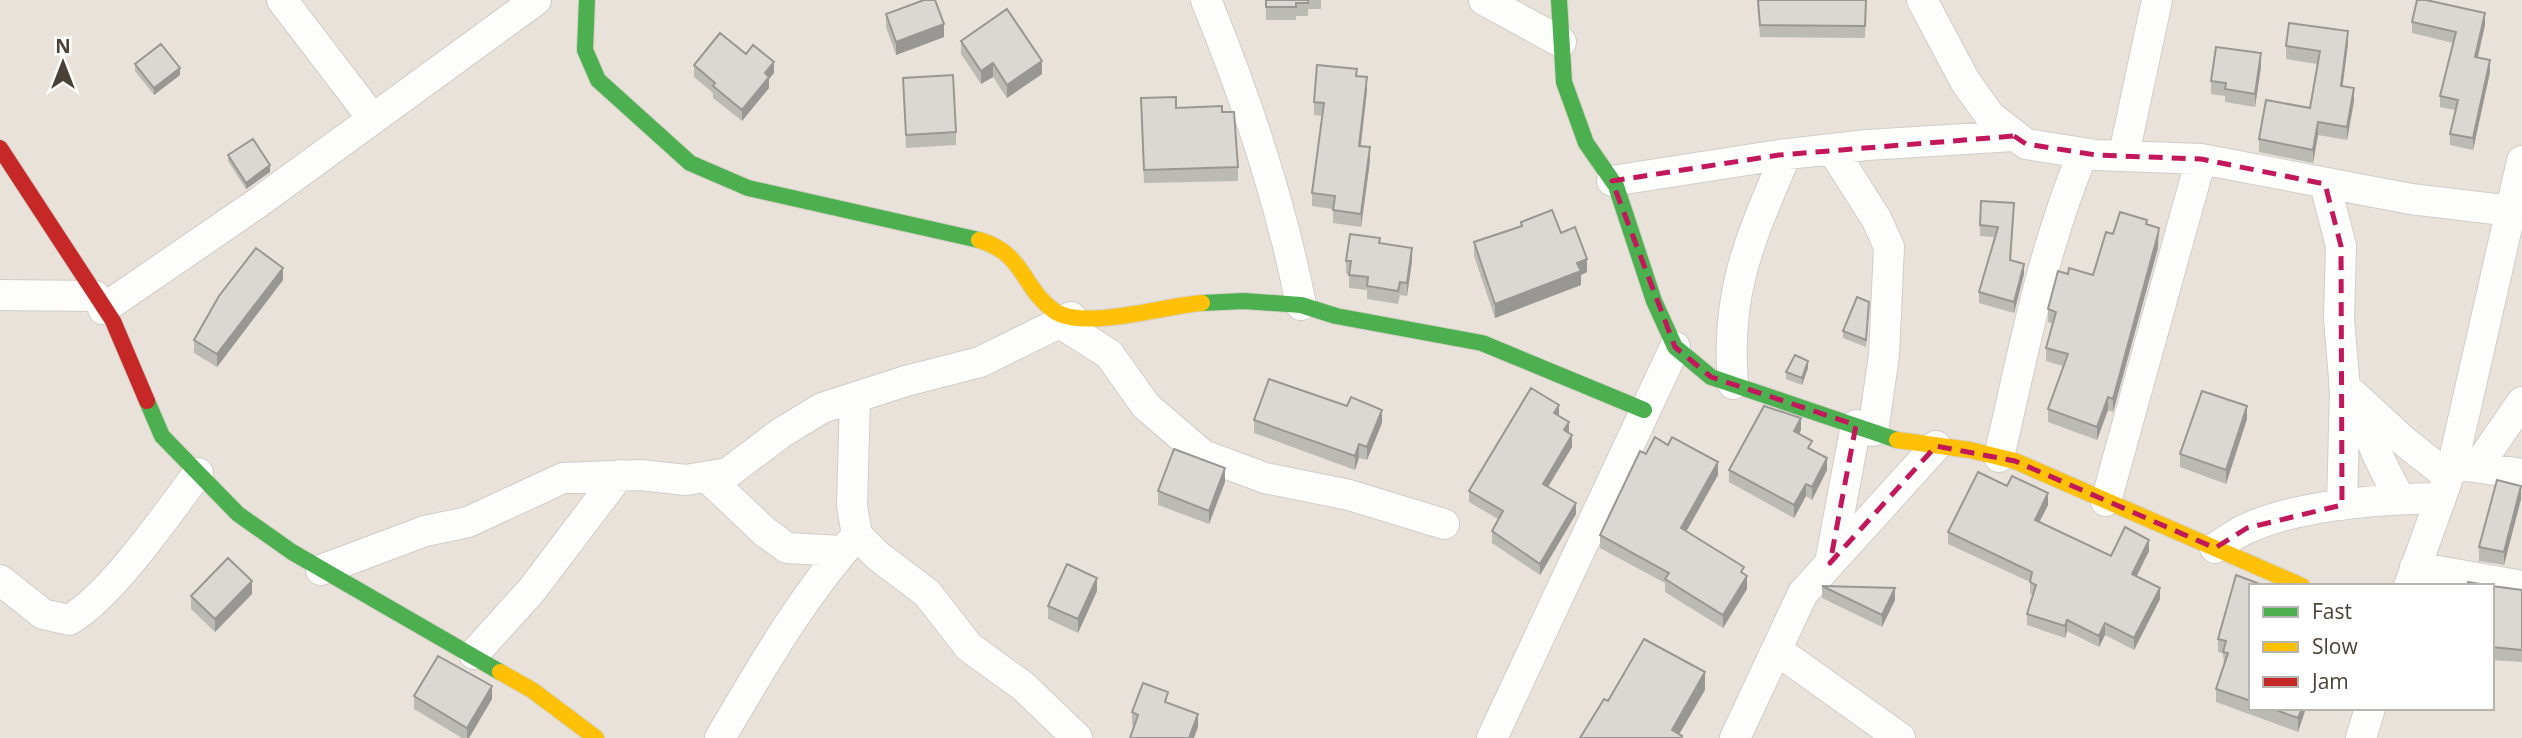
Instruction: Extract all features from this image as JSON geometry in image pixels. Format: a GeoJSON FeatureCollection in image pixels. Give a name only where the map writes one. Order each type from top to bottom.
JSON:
{"type":"FeatureCollection","features":[{"type":"Feature","properties":{"kind":"street"},"geometry":{"type":"LineString","coordinates":[[282,0],[373,120]]}},
{"type":"Feature","properties":{"kind":"street"},"geometry":{"type":"LineString","coordinates":[[0,295],[99,303],[373,120],[536,0]]}},
{"type":"Feature","properties":{"kind":"street"},"geometry":{"type":"LineString","coordinates":[[587,0],[585,50],[598,80],[690,163],[748,188],[934,228],[992,244],[1018,263],[1053,310],[1109,354],[1146,406],[1203,455],[1265,478],[1349,495],[1444,524]]}},
{"type":"Feature","properties":{"kind":"street"},"geometry":{"type":"LineString","coordinates":[[1206,0],[1242,89],[1266,175],[1286,228],[1301,305]]}},
{"type":"Feature","properties":{"kind":"street"},"geometry":{"type":"LineString","coordinates":[[1484,0],[1561,42]]}},
{"type":"Feature","properties":{"kind":"street"},"geometry":{"type":"LineString","coordinates":[[1559,0],[1564,82],[1586,143],[1612,181],[1654,301],[1675,347],[1711,377],[1904,442],[1999,457],[2106,500],[2297,584]]}},
{"type":"Feature","properties":{"kind":"street"},"geometry":{"type":"LineString","coordinates":[[1922,0],[1965,81],[1990,116],[2025,144],[2083,153],[2201,159],[2411,199],[2515,207]]}},
{"type":"Feature","properties":{"kind":"street"},"geometry":{"type":"LineString","coordinates":[[2124,154],[2157,0]]}},
{"type":"Feature","properties":{"kind":"street"},"geometry":{"type":"LineString","coordinates":[[1612,181],[1786,154],[2014,135]]}},
{"type":"Feature","properties":{"kind":"street"},"geometry":{"type":"LineString","coordinates":[[0,148],[113,321],[162,436],[238,514],[321,570],[388,610],[474,654],[532,690],[596,738]]}},
{"type":"Feature","properties":{"kind":"street"},"geometry":{"type":"LineString","coordinates":[[1830,563],[1884,355],[1889,247],[1877,220],[1832,149]]}},
{"type":"Feature","properties":{"kind":"street"},"geometry":{"type":"LineString","coordinates":[[1999,457],[2033,300],[2059,209],[2083,153]]}},
{"type":"Feature","properties":{"kind":"street"},"geometry":{"type":"LineString","coordinates":[[1733,384],[1729,341],[1746,249],[1786,154]]}},
{"type":"Feature","properties":{"kind":"street"},"geometry":{"type":"LineString","coordinates":[[2106,500],[2153,342],[2201,159]]}},
{"type":"Feature","properties":{"kind":"street"},"geometry":{"type":"LineString","coordinates":[[2522,161],[2515,207],[2455,476],[2412,576],[2522,586]]}},
{"type":"Feature","properties":{"kind":"street"},"geometry":{"type":"LineString","coordinates":[[2325,184],[2341,246],[2339,319],[2353,394],[2378,460],[2400,499]]}},
{"type":"Feature","properties":{"kind":"street"},"geometry":{"type":"LineString","coordinates":[[321,570],[425,531],[468,522],[563,478],[619,475],[686,480],[728,473],[812,415],[855,398],[980,362],[1066,320],[1128,316],[1181,304],[1244,301],[1301,305],[1336,316],[1482,343],[1644,411]]}},
{"type":"Feature","properties":{"kind":"street"},"geometry":{"type":"LineString","coordinates":[[1492,738],[1675,347]]}},
{"type":"Feature","properties":{"kind":"street"},"geometry":{"type":"LineString","coordinates":[[2353,394],[2455,476]]}},
{"type":"Feature","properties":{"kind":"street"},"geometry":{"type":"LineString","coordinates":[[2342,505],[2353,394]]}},
{"type":"Feature","properties":{"kind":"street"},"geometry":{"type":"LineString","coordinates":[[720,738],[781,634],[850,543],[855,398]]}},
{"type":"Feature","properties":{"kind":"street"},"geometry":{"type":"LineString","coordinates":[[2455,476],[2522,402]]}},
{"type":"Feature","properties":{"kind":"street"},"geometry":{"type":"LineString","coordinates":[[1735,738],[1803,593],[1936,446]]}},
{"type":"Feature","properties":{"kind":"street"},"geometry":{"type":"LineString","coordinates":[[5,586],[43,614],[69,620],[81,613],[153,533],[198,473]]}},
{"type":"Feature","properties":{"kind":"street"},"geometry":{"type":"LineString","coordinates":[[2215,548],[2247,528],[2342,505],[2400,499],[2455,476],[2522,474]]}},
{"type":"Feature","properties":{"kind":"street"},"geometry":{"type":"LineString","coordinates":[[474,654],[531,591],[619,475]]}},
{"type":"Feature","properties":{"kind":"street"},"geometry":{"type":"LineString","coordinates":[[707,477],[765,532],[787,548],[850,543],[878,556],[927,593],[968,647],[1023,687],[1077,738]]}},
{"type":"Feature","properties":{"kind":"street"},"geometry":{"type":"LineString","coordinates":[[1778,651],[1900,738]]}},
{"type":"Feature","properties":{"kind":"street"},"geometry":{"type":"LineString","coordinates":[[2361,738],[2369,710]]}},
{"type":"Feature","properties":{"kind":"highlighted area"},"geometry":{"type":"Polygon","coordinates":[[[2014,136],[2026,144],[2096,155],[2201,159],[2325,184],[2341,246],[2342,505],[2247,528],[2215,548],[2015,461],[1936,446],[1830,563],[1856,425],[1711,377],[1675,347],[1612,181],[1779,155],[2014,136]]]}},
{"type":"Feature","properties":{"kind":"shaded area"},"geometry":{"type":"Polygon","coordinates":[[[0,0],[2522,0],[2522,738],[0,738],[0,0]]]}},
{"type":"Feature","properties":{"kind":"building"},"geometry":{"type":"Polygon","coordinates":[[[924,0],[935,0],[944,24],[896,42],[886,14],[924,0]]]}},
{"type":"Feature","properties":{"kind":"building"},"geometry":{"type":"Polygon","coordinates":[[[1266,0],[1308,0],[1308,3],[1296,3],[1296,7],[1266,7],[1266,0]]]}},
{"type":"Feature","properties":{"kind":"building"},"geometry":{"type":"Polygon","coordinates":[[[1758,0],[1866,0],[1865,26],[1760,25],[1758,0]]]}},
{"type":"Feature","properties":{"kind":"building"},"geometry":{"type":"Polygon","coordinates":[[[2417,0],[2485,13],[2475,57],[2490,60],[2473,138],[2450,134],[2458,100],[2440,96],[2456,32],[2412,22],[2417,0]]]}},
{"type":"Feature","properties":{"kind":"building"},"geometry":{"type":"Polygon","coordinates":[[[1007,9],[1042,61],[1007,85],[993,63],[981,71],[961,41],[1007,9]]]}},
{"type":"Feature","properties":{"kind":"building"},"geometry":{"type":"Polygon","coordinates":[[[2289,23],[2348,31],[2341,86],[2354,88],[2347,127],[2318,122],[2313,150],[2259,139],[2266,100],[2310,108],[2320,51],[2286,46],[2289,23]]]}},
{"type":"Feature","properties":{"kind":"building"},"geometry":{"type":"Polygon","coordinates":[[[720,33],[746,54],[753,45],[774,62],[765,73],[769,77],[742,110],[713,86],[715,83],[694,65],[720,33]]]}},
{"type":"Feature","properties":{"kind":"building"},"geometry":{"type":"Polygon","coordinates":[[[161,44],[180,68],[154,88],[135,64],[161,44]]]}},
{"type":"Feature","properties":{"kind":"building"},"geometry":{"type":"Polygon","coordinates":[[[2216,47],[2261,53],[2255,94],[2225,89],[2226,83],[2211,81],[2216,47]]]}},
{"type":"Feature","properties":{"kind":"building"},"geometry":{"type":"Polygon","coordinates":[[[1317,65],[1357,69],[1356,76],[1367,77],[1359,146],[1370,147],[1361,214],[1333,210],[1335,196],[1312,193],[1324,103],[1314,102],[1317,65]]]}},
{"type":"Feature","properties":{"kind":"building"},"geometry":{"type":"Polygon","coordinates":[[[953,75],[956,132],[906,135],[903,78],[953,75]]]}},
{"type":"Feature","properties":{"kind":"building"},"geometry":{"type":"Polygon","coordinates":[[[1176,97],[1176,108],[1222,106],[1222,112],[1234,112],[1238,167],[1144,170],[1141,98],[1176,97]]]}},
{"type":"Feature","properties":{"kind":"building"},"geometry":{"type":"Polygon","coordinates":[[[253,139],[270,165],[246,183],[228,155],[253,139]]]}},
{"type":"Feature","properties":{"kind":"building"},"geometry":{"type":"Polygon","coordinates":[[[1981,201],[2014,203],[2010,260],[2024,264],[2014,302],[1979,292],[1998,227],[1980,225],[1981,201]]]}},
{"type":"Feature","properties":{"kind":"building"},"geometry":{"type":"Polygon","coordinates":[[[1552,210],[1561,233],[1575,227],[1587,259],[1577,263],[1581,271],[1495,304],[1474,242],[1522,226],[1521,222],[1552,210]]]}},
{"type":"Feature","properties":{"kind":"building"},"geometry":{"type":"Polygon","coordinates":[[[2120,212],[2147,220],[2146,224],[2159,228],[2113,399],[2108,397],[2097,427],[2048,409],[2068,354],[2046,348],[2056,312],[2048,309],[2058,271],[2068,274],[2069,268],[2093,275],[2106,232],[2113,234],[2120,212]]]}},
{"type":"Feature","properties":{"kind":"building"},"geometry":{"type":"Polygon","coordinates":[[[1350,234],[1380,238],[1379,243],[1412,248],[1407,283],[1400,282],[1398,291],[1367,286],[1368,277],[1349,275],[1351,261],[1346,261],[1350,234]]]}},
{"type":"Feature","properties":{"kind":"building"},"geometry":{"type":"Polygon","coordinates":[[[256,248],[283,268],[217,354],[194,340],[219,296],[256,248]]]}},
{"type":"Feature","properties":{"kind":"building"},"geometry":{"type":"Polygon","coordinates":[[[1857,297],[1869,302],[1866,340],[1843,331],[1857,297]]]}},
{"type":"Feature","properties":{"kind":"building"},"geometry":{"type":"Polygon","coordinates":[[[1795,355],[1808,361],[1802,378],[1786,372],[1795,355]]]}},
{"type":"Feature","properties":{"kind":"building"},"geometry":{"type":"Polygon","coordinates":[[[1269,379],[1347,406],[1351,397],[1382,410],[1367,447],[1359,444],[1355,456],[1254,420],[1269,379]]]}},
{"type":"Feature","properties":{"kind":"building"},"geometry":{"type":"Polygon","coordinates":[[[1531,388],[1559,405],[1554,413],[1569,422],[1564,430],[1572,435],[1543,484],[1576,503],[1540,564],[1492,531],[1503,511],[1469,491],[1531,388]]]}},
{"type":"Feature","properties":{"kind":"building"},"geometry":{"type":"Polygon","coordinates":[[[2202,391],[2247,406],[2226,470],[2180,454],[2202,391]]]}},
{"type":"Feature","properties":{"kind":"building"},"geometry":{"type":"Polygon","coordinates":[[[1764,406],[1801,418],[1794,431],[1812,441],[1808,448],[1827,458],[1812,487],[1806,484],[1794,505],[1729,470],[1764,406]]]}},
{"type":"Feature","properties":{"kind":"building"},"geometry":{"type":"Polygon","coordinates":[[[1655,437],[1668,445],[1672,437],[1718,462],[1681,528],[1744,567],[1741,572],[1747,576],[1723,615],[1665,579],[1669,573],[1600,535],[1640,451],[1646,454],[1655,437]]]}},
{"type":"Feature","properties":{"kind":"building"},"geometry":{"type":"Polygon","coordinates":[[[1174,449],[1225,468],[1209,511],[1158,491],[1174,449]]]}},
{"type":"Feature","properties":{"kind":"building"},"geometry":{"type":"Polygon","coordinates":[[[1978,472],[2007,486],[2012,476],[2048,493],[2035,520],[2111,556],[2125,527],[2149,540],[2132,574],[2160,588],[2134,638],[2105,623],[2099,636],[2067,620],[2065,626],[2027,614],[2036,585],[2030,582],[2032,572],[1948,532],[1978,472]]]}},
{"type":"Feature","properties":{"kind":"building"},"geometry":{"type":"Polygon","coordinates":[[[2497,480],[2521,486],[2504,552],[2479,547],[2497,480]]]}},
{"type":"Feature","properties":{"kind":"building"},"geometry":{"type":"Polygon","coordinates":[[[228,558],[252,581],[215,619],[191,596],[228,558]]]}},
{"type":"Feature","properties":{"kind":"building"},"geometry":{"type":"Polygon","coordinates":[[[1067,564],[1097,578],[1078,619],[1048,606],[1067,564]]]}},
{"type":"Feature","properties":{"kind":"building"},"geometry":{"type":"Polygon","coordinates":[[[2236,575],[2260,584],[2249,584],[2249,700],[2216,689],[2228,653],[2223,652],[2226,641],[2218,639],[2236,575]]]}},
{"type":"Feature","properties":{"kind":"building"},"geometry":{"type":"Polygon","coordinates":[[[1822,586],[1895,588],[1882,615],[1822,586]]]}},
{"type":"Feature","properties":{"kind":"building"},"geometry":{"type":"Polygon","coordinates":[[[2494,586],[2522,590],[2522,650],[2494,647],[2494,586]]]}},
{"type":"Feature","properties":{"kind":"building"},"geometry":{"type":"Polygon","coordinates":[[[1644,639],[1705,672],[1672,730],[1682,736],[1681,738],[1580,738],[1604,699],[1608,701],[1644,639]]]}},
{"type":"Feature","properties":{"kind":"building"},"geometry":{"type":"Polygon","coordinates":[[[438,656],[492,686],[467,728],[414,696],[438,656]]]}},
{"type":"Feature","properties":{"kind":"building"},"geometry":{"type":"Polygon","coordinates":[[[1143,683],[1168,692],[1165,702],[1198,714],[1189,738],[1130,738],[1138,715],[1132,712],[1143,683]]]}},
{"type":"Feature","properties":{"kind":"building"},"geometry":{"type":"Polygon","coordinates":[[[2276,710],[2301,710],[2298,718],[2276,710]]]}},
{"type":"Feature","properties":{"kind":"traffic: fast"},"geometry":{"type":"LineString","coordinates":[[587,0],[585,50],[598,80],[690,163],[748,188],[979,240]]}},
{"type":"Feature","properties":{"kind":"traffic: fast"},"geometry":{"type":"LineString","coordinates":[[1559,0],[1564,82],[1586,143],[1616,186],[1654,301],[1675,347],[1711,377],[1897,440]]}},
{"type":"Feature","properties":{"kind":"traffic: fast"},"geometry":{"type":"LineString","coordinates":[[1202,303],[1244,301],[1301,305],[1336,316],[1482,343],[1644,410]]}},
{"type":"Feature","properties":{"kind":"traffic: fast"},"geometry":{"type":"LineString","coordinates":[[147,401],[162,436],[238,514],[292,552],[500,672]]}},
{"type":"Feature","properties":{"kind":"traffic: slow"},"geometry":{"type":"LineString","coordinates":[[979,240],[1005,253],[1043,301],[1066,316],[1125,316],[1202,303]]}},
{"type":"Feature","properties":{"kind":"traffic: slow"},"geometry":{"type":"LineString","coordinates":[[1897,440],[1970,450],[2015,461],[2297,584]]}},
{"type":"Feature","properties":{"kind":"traffic: slow"},"geometry":{"type":"LineString","coordinates":[[500,672],[532,690],[596,738]]}},
{"type":"Feature","properties":{"kind":"traffic: jam"},"geometry":{"type":"LineString","coordinates":[[0,148],[113,321],[147,401]]}}]}
